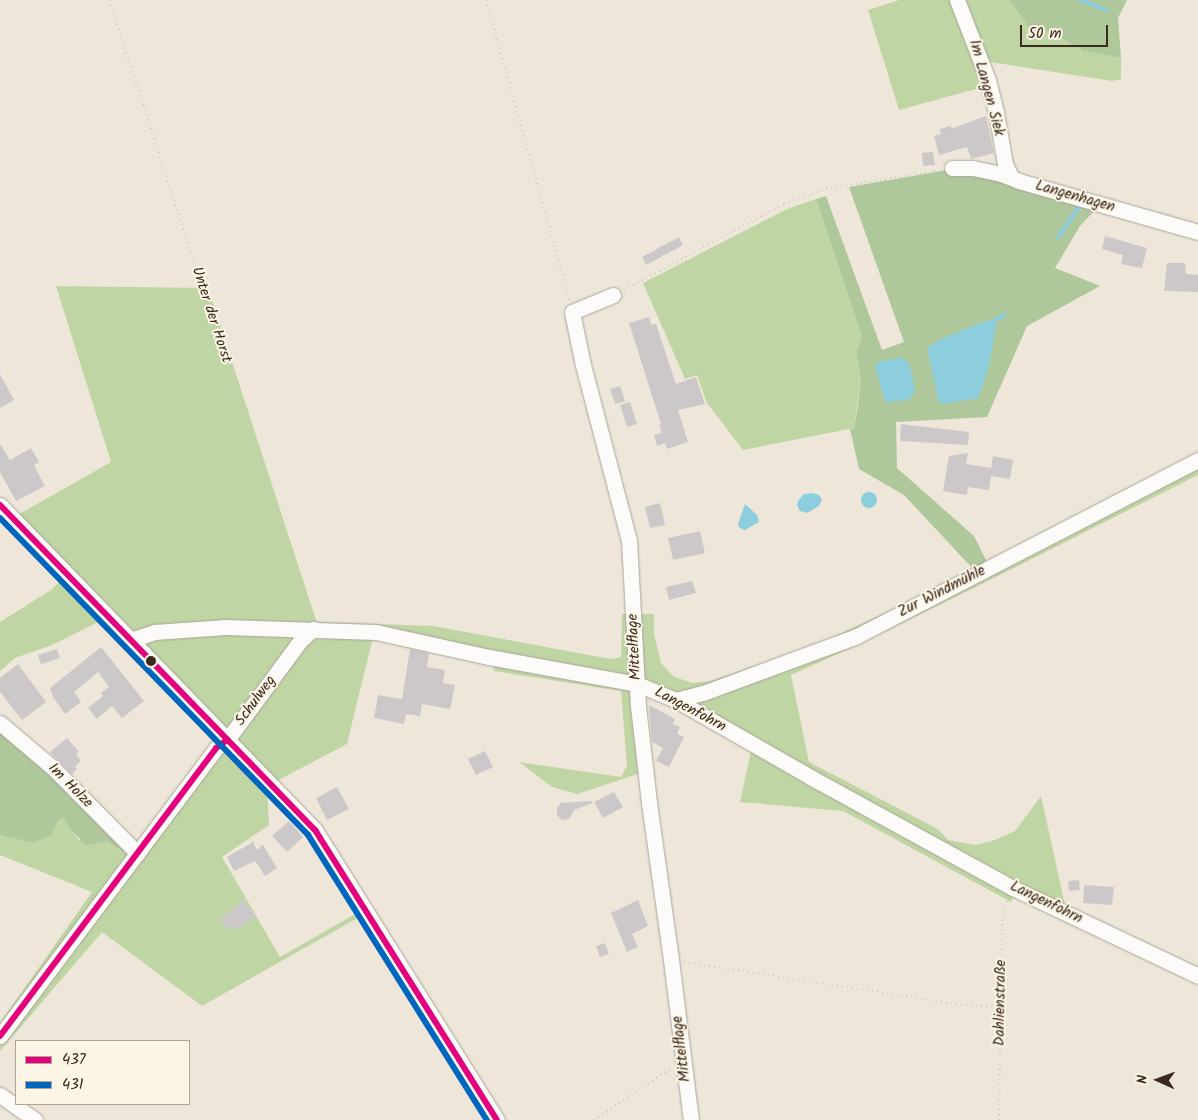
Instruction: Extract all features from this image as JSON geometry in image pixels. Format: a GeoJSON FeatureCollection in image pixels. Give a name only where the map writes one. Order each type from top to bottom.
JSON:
{"type":"FeatureCollection","features":[{"type":"Feature","properties":{"kind":"street","name":"Im Langen Siek"},"geometry":{"type":"LineString","coordinates":[[958,0],[988,80],[1005,164],[1011,177]]}},
{"type":"Feature","properties":{"kind":"street","name":"Langenhagen"},"geometry":{"type":"LineString","coordinates":[[952,168],[973,168],[1011,177],[1198,232]]}},
{"type":"Feature","properties":{"kind":"street"},"geometry":{"type":"LineString","coordinates":[[572,312],[613,295]]}},
{"type":"Feature","properties":{"kind":"street","name":"Mittelflage"},"geometry":{"type":"LineString","coordinates":[[572,312],[583,365],[629,540],[637,684],[649,803],[691,1120]]}},
{"type":"Feature","properties":{"kind":"street","name":"Zur Windmühle"},"geometry":{"type":"LineString","coordinates":[[676,700],[702,693],[857,636],[1198,460]]}},
{"type":"Feature","properties":{"kind":"street"},"geometry":{"type":"LineString","coordinates":[[0,504],[315,830],[497,1120]]}},
{"type":"Feature","properties":{"kind":"street","name":"Langenfohrn"},"geometry":{"type":"LineString","coordinates":[[130,640],[154,632],[192,629],[313,629],[376,632],[489,657],[637,684],[676,700],[812,778],[1013,888],[1198,976]]}},
{"type":"Feature","properties":{"kind":"street","name":"Schulweg"},"geometry":{"type":"LineString","coordinates":[[0,1036],[216,748],[227,740],[300,641],[313,629]]}},
{"type":"Feature","properties":{"kind":"street","name":"Im Holze"},"geometry":{"type":"LineString","coordinates":[[0,723],[53,768],[137,853]]}},
{"type":"Feature","properties":{"kind":"street"},"geometry":{"type":"LineString","coordinates":[[0,1095],[35,1120]]}},
{"type":"Feature","properties":{"kind":"path","name":"Unter der Horst"},"geometry":{"type":"LineString","coordinates":[[109,0],[313,629]]}},
{"type":"Feature","properties":{"kind":"path"},"geometry":{"type":"LineString","coordinates":[[486,0],[572,312]]}},
{"type":"Feature","properties":{"kind":"path"},"geometry":{"type":"LineString","coordinates":[[613,295],[784,204],[826,189],[952,168]]}},
{"type":"Feature","properties":{"kind":"path","name":"Dahlienstraße"},"geometry":{"type":"LineString","coordinates":[[999,1120],[1002,921],[1013,888]]}},
{"type":"Feature","properties":{"kind":"path"},"geometry":{"type":"LineString","coordinates":[[671,960],[961,1006],[1001,1007]]}},
{"type":"Feature","properties":{"kind":"path"},"geometry":{"type":"LineString","coordinates":[[594,1120],[683,1061]]}},
{"type":"Feature","properties":{"kind":"green space"},"geometry":{"type":"Polygon","coordinates":[[[899,0],[954,0],[987,86],[899,110],[868,10],[899,0]]]}},
{"type":"Feature","properties":{"kind":"green space"},"geometry":{"type":"Polygon","coordinates":[[[964,0],[1009,0],[1029,27],[1056,35],[1083,51],[1121,58],[1121,79],[1112,81],[990,62],[964,0]]]}},
{"type":"Feature","properties":{"kind":"green space"},"geometry":{"type":"Polygon","coordinates":[[[1009,0],[1127,0],[1118,18],[1121,58],[1083,51],[1056,35],[1029,27],[1009,0]]]}},
{"type":"Feature","properties":{"kind":"green space"},"geometry":{"type":"Polygon","coordinates":[[[953,169],[984,174],[1097,208],[1080,226],[1055,268],[1100,286],[1027,326],[987,417],[896,422],[897,468],[974,536],[987,562],[974,570],[904,495],[859,469],[850,429],[854,428],[858,405],[861,379],[856,352],[862,337],[816,199],[826,196],[882,350],[904,342],[849,187],[953,169]]]}},
{"type":"Feature","properties":{"kind":"green space"},"geometry":{"type":"Polygon","coordinates":[[[816,199],[862,337],[856,352],[861,379],[854,428],[743,450],[707,403],[697,375],[685,379],[643,283],[787,209],[816,199]]]}},
{"type":"Feature","properties":{"kind":"green space"},"geometry":{"type":"Polygon","coordinates":[[[56,286],[208,288],[316,620],[319,622],[433,626],[611,659],[621,657],[622,614],[654,614],[654,634],[661,663],[674,677],[693,683],[710,681],[812,647],[1198,466],[1198,475],[864,642],[791,675],[809,762],[938,829],[948,840],[975,845],[995,840],[1015,831],[1041,796],[1066,909],[1018,886],[1011,902],[843,811],[740,802],[751,751],[651,694],[634,689],[641,773],[577,794],[552,787],[519,762],[621,777],[627,766],[621,691],[494,671],[493,663],[373,637],[347,744],[267,786],[269,825],[222,857],[280,957],[371,905],[502,1120],[487,1120],[363,915],[202,1006],[102,932],[0,1051],[0,1023],[92,892],[0,855],[0,835],[33,843],[51,836],[58,821],[63,817],[79,840],[107,841],[124,851],[136,846],[219,735],[102,620],[52,645],[15,658],[0,671],[0,622],[51,590],[61,580],[0,520],[0,499],[14,517],[111,462],[56,286]]]}},
{"type":"Feature","properties":{"kind":"green space"},"geometry":{"type":"Polygon","coordinates":[[[0,716],[125,834],[124,852],[107,841],[86,845],[70,829],[63,817],[58,821],[51,836],[33,843],[0,835],[0,716]]]}},
{"type":"Feature","properties":{"kind":"water"},"geometry":{"type":"Polygon","coordinates":[[[989,320],[994,321],[996,325],[989,366],[978,398],[944,404],[939,402],[927,348],[941,339],[989,320]]]}},
{"type":"Feature","properties":{"kind":"water"},"geometry":{"type":"Polygon","coordinates":[[[900,358],[905,359],[910,366],[915,391],[908,400],[885,402],[875,365],[879,362],[900,358]]]}},
{"type":"Feature","properties":{"kind":"water"},"geometry":{"type":"Polygon","coordinates":[[[869,492],[875,494],[877,500],[875,506],[869,508],[863,506],[861,500],[863,494],[869,492]]]}},
{"type":"Feature","properties":{"kind":"water"},"geometry":{"type":"Polygon","coordinates":[[[812,493],[819,495],[822,500],[819,506],[807,513],[800,511],[797,505],[798,501],[804,494],[812,493]]]}},
{"type":"Feature","properties":{"kind":"water"},"geometry":{"type":"Polygon","coordinates":[[[745,504],[757,515],[759,522],[745,530],[740,528],[738,524],[745,504]]]}},
{"type":"Feature","properties":{"kind":"building"},"geometry":{"type":"Polygon","coordinates":[[[986,116],[994,153],[971,159],[967,147],[939,155],[934,136],[941,134],[940,129],[951,126],[951,129],[986,116]]]}},
{"type":"Feature","properties":{"kind":"building"},"geometry":{"type":"Polygon","coordinates":[[[933,152],[935,165],[923,166],[922,153],[933,152]]]}},
{"type":"Feature","properties":{"kind":"building"},"geometry":{"type":"Polygon","coordinates":[[[1105,236],[1147,248],[1142,268],[1121,264],[1123,255],[1102,249],[1105,236]]]}},
{"type":"Feature","properties":{"kind":"building"},"geometry":{"type":"Polygon","coordinates":[[[679,237],[683,245],[646,265],[642,257],[679,237]]]}},
{"type":"Feature","properties":{"kind":"building"},"geometry":{"type":"Polygon","coordinates":[[[1167,263],[1185,263],[1186,274],[1198,275],[1198,292],[1164,291],[1167,263]]]}},
{"type":"Feature","properties":{"kind":"building"},"geometry":{"type":"Polygon","coordinates":[[[649,317],[651,325],[656,324],[676,384],[696,377],[705,404],[678,410],[688,442],[667,449],[665,443],[657,446],[654,435],[662,433],[659,425],[661,424],[629,323],[649,317]]]}},
{"type":"Feature","properties":{"kind":"building"},"geometry":{"type":"Polygon","coordinates":[[[0,374],[14,400],[0,408],[0,374]]]}},
{"type":"Feature","properties":{"kind":"building"},"geometry":{"type":"Polygon","coordinates":[[[620,386],[625,401],[615,404],[610,389],[620,386]]]}},
{"type":"Feature","properties":{"kind":"building"},"geometry":{"type":"Polygon","coordinates":[[[630,402],[637,424],[627,427],[620,405],[630,402]]]}},
{"type":"Feature","properties":{"kind":"building"},"geometry":{"type":"Polygon","coordinates":[[[901,424],[969,432],[968,445],[900,441],[901,424]]]}},
{"type":"Feature","properties":{"kind":"building"},"geometry":{"type":"Polygon","coordinates":[[[0,444],[10,460],[31,448],[39,462],[34,465],[45,486],[16,501],[0,472],[0,444]]]}},
{"type":"Feature","properties":{"kind":"building"},"geometry":{"type":"Polygon","coordinates":[[[968,453],[966,464],[991,468],[993,456],[1013,460],[1010,479],[991,476],[989,490],[968,487],[967,495],[943,491],[949,456],[968,453]]]}},
{"type":"Feature","properties":{"kind":"building"},"geometry":{"type":"Polygon","coordinates":[[[660,503],[665,525],[650,528],[645,507],[660,503]]]}},
{"type":"Feature","properties":{"kind":"building"},"geometry":{"type":"Polygon","coordinates":[[[700,531],[705,553],[673,560],[668,538],[700,531]]]}},
{"type":"Feature","properties":{"kind":"building"},"geometry":{"type":"Polygon","coordinates":[[[692,581],[696,593],[669,600],[666,587],[692,581]]]}},
{"type":"Feature","properties":{"kind":"building"},"geometry":{"type":"Polygon","coordinates":[[[101,647],[144,701],[122,718],[112,706],[97,719],[88,708],[103,696],[101,693],[109,687],[98,672],[74,692],[81,702],[65,714],[53,697],[50,688],[101,647]]]}},
{"type":"Feature","properties":{"kind":"building"},"geometry":{"type":"Polygon","coordinates":[[[57,649],[60,658],[41,664],[38,655],[57,649]]]}},
{"type":"Feature","properties":{"kind":"building"},"geometry":{"type":"Polygon","coordinates":[[[410,649],[429,653],[427,667],[445,670],[443,683],[455,685],[450,709],[422,704],[420,716],[406,714],[404,724],[374,718],[378,695],[402,699],[410,649]]]}},
{"type":"Feature","properties":{"kind":"building"},"geometry":{"type":"Polygon","coordinates":[[[18,664],[46,702],[22,720],[0,692],[0,678],[18,664]]]}},
{"type":"Feature","properties":{"kind":"building"},"geometry":{"type":"Polygon","coordinates":[[[649,705],[675,719],[673,724],[680,727],[677,734],[684,737],[669,767],[656,761],[663,748],[652,742],[649,705]]]}},
{"type":"Feature","properties":{"kind":"building"},"geometry":{"type":"Polygon","coordinates":[[[67,738],[79,752],[76,754],[81,761],[75,766],[77,769],[72,774],[50,752],[67,738]]]}},
{"type":"Feature","properties":{"kind":"building"},"geometry":{"type":"Polygon","coordinates":[[[485,751],[493,767],[476,775],[468,759],[485,751]]]}},
{"type":"Feature","properties":{"kind":"building"},"geometry":{"type":"Polygon","coordinates":[[[337,787],[349,809],[327,820],[316,798],[337,787]]]}},
{"type":"Feature","properties":{"kind":"building"},"geometry":{"type":"Polygon","coordinates":[[[614,792],[623,807],[603,818],[594,802],[614,792]]]}},
{"type":"Feature","properties":{"kind":"building"},"geometry":{"type":"Polygon","coordinates":[[[592,801],[593,803],[574,810],[569,819],[562,820],[557,815],[557,808],[561,803],[592,801]]]}},
{"type":"Feature","properties":{"kind":"building"},"geometry":{"type":"Polygon","coordinates":[[[289,821],[303,837],[287,852],[272,836],[289,821]]]}},
{"type":"Feature","properties":{"kind":"building"},"geometry":{"type":"Polygon","coordinates":[[[253,842],[257,850],[263,845],[277,868],[265,876],[255,861],[234,871],[227,857],[253,842]]]}},
{"type":"Feature","properties":{"kind":"building"},"geometry":{"type":"Polygon","coordinates":[[[1079,880],[1080,890],[1069,891],[1068,881],[1079,880]]]}},
{"type":"Feature","properties":{"kind":"building"},"geometry":{"type":"Polygon","coordinates":[[[1084,885],[1114,887],[1112,905],[1083,903],[1084,885]]]}},
{"type":"Feature","properties":{"kind":"building"},"geometry":{"type":"Polygon","coordinates":[[[244,900],[256,916],[237,930],[233,925],[228,930],[220,919],[244,900]]]}},
{"type":"Feature","properties":{"kind":"building"},"geometry":{"type":"Polygon","coordinates":[[[638,900],[648,926],[632,934],[638,947],[627,952],[611,913],[638,900]]]}},
{"type":"Feature","properties":{"kind":"building"},"geometry":{"type":"Polygon","coordinates":[[[605,943],[609,954],[600,957],[596,946],[605,943]]]}},
{"type":"Feature","properties":{"kind":"waterway"},"geometry":{"type":"LineString","coordinates":[[1081,0],[1106,10]]}},
{"type":"Feature","properties":{"kind":"waterway"},"geometry":{"type":"LineString","coordinates":[[1058,237],[1080,205]]}},
{"type":"Feature","properties":{"kind":"waterway"},"geometry":{"type":"LineString","coordinates":[[994,321],[1004,315]]}},
{"type":"Feature","properties":{"kind":"transit line","name":"437"},"geometry":{"type":"LineString","coordinates":[[0,505],[315,830],[497,1120]]}},
{"type":"Feature","properties":{"kind":"transit line","name":"431"},"geometry":{"type":"LineString","coordinates":[[0,518],[308,835],[487,1120]]}},
{"type":"Feature","properties":{"kind":"transit line","name":"437"},"geometry":{"type":"LineString","coordinates":[[0,1036],[216,748],[227,740]]}}]}
